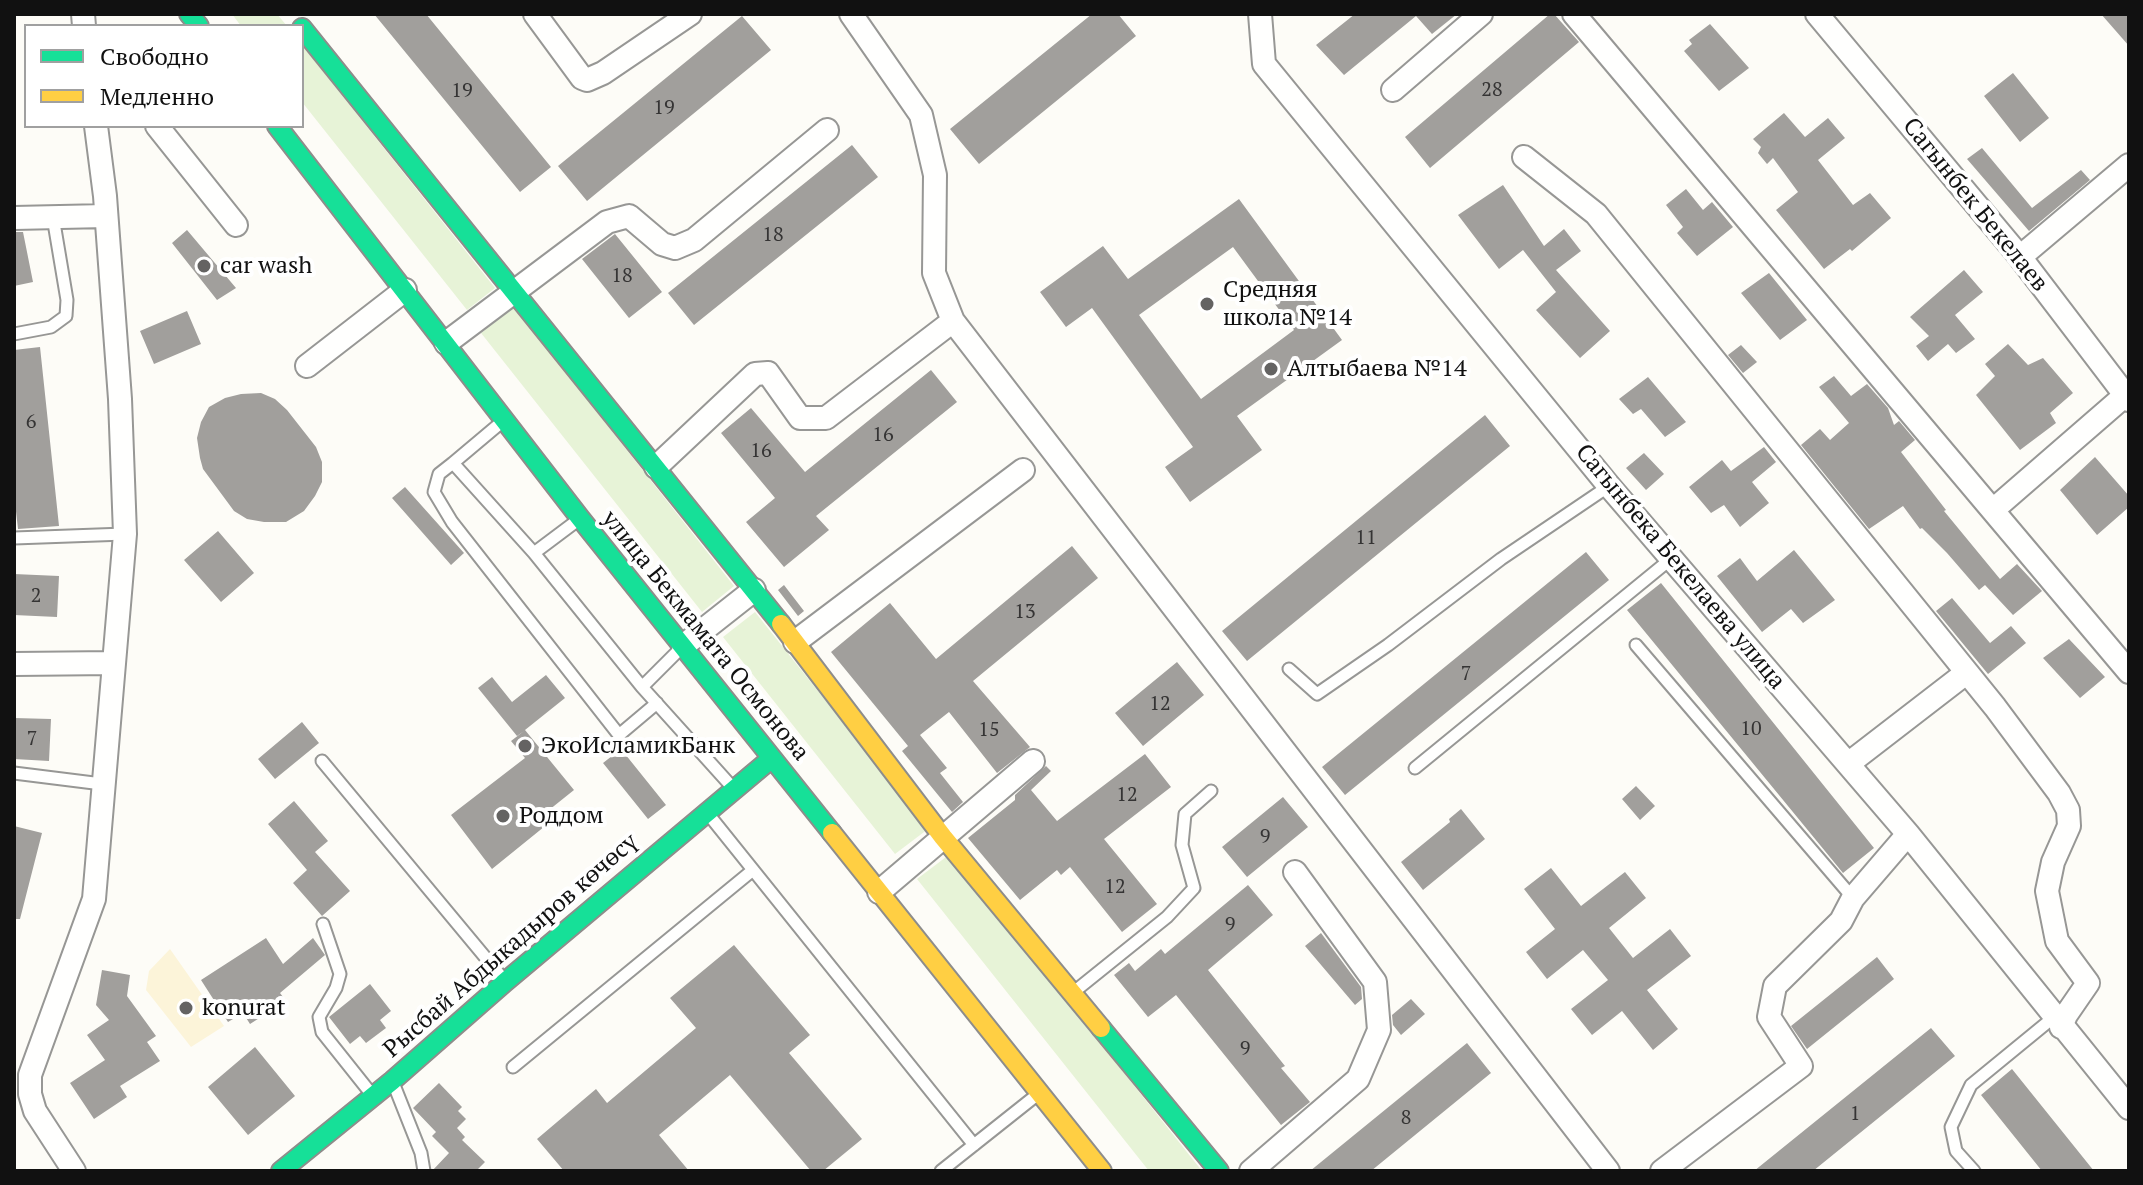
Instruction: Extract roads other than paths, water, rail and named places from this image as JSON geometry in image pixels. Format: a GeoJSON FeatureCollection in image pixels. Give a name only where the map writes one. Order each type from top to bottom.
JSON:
{"type":"FeatureCollection","features":[{"type":"Feature","properties":{"kind":"main road"},"geometry":{"type":"LineString","coordinates":[[304,31],[754,590],[943,837],[1219,1171]]}},
{"type":"Feature","properties":{"kind":"main road","name":"улица Бекмамата Осмонова"},"geometry":{"type":"LineString","coordinates":[[279,128],[580,518],[1102,1171]]}},
{"type":"Feature","properties":{"kind":"main road","name":"Рысбай Абдыкадыров көчөсү"},"geometry":{"type":"LineString","coordinates":[[281,1171],[392,1081],[772,758]]}},
{"type":"Feature","properties":{"kind":"street"},"geometry":{"type":"LineString","coordinates":[[535,14],[582,78],[587,80],[603,73],[690,14]]}},
{"type":"Feature","properties":{"kind":"street"},"geometry":{"type":"LineString","coordinates":[[851,14],[921,115],[935,175],[934,273],[953,321],[1608,1171]]}},
{"type":"Feature","properties":{"kind":"street","name":"Сагынбека Бекелаева улица"},"geometry":{"type":"LineString","coordinates":[[1260,14],[1264,64],[1609,486],[1908,834],[2129,1108]]}},
{"type":"Feature","properties":{"kind":"street"},"geometry":{"type":"LineString","coordinates":[[1393,90],[1481,14]]}},
{"type":"Feature","properties":{"kind":"street"},"geometry":{"type":"LineString","coordinates":[[1574,14],[2129,672]]}},
{"type":"Feature","properties":{"kind":"street","name":"Сагынбек Бекелаев"},"geometry":{"type":"LineString","coordinates":[[1817,14],[2020,257],[2128,396]]}},
{"type":"Feature","properties":{"kind":"street"},"geometry":{"type":"LineString","coordinates":[[74,1171],[35,1111],[22,1074],[94,899],[125,534],[120,399],[96,128]]}},
{"type":"Feature","properties":{"kind":"street"},"geometry":{"type":"LineString","coordinates":[[159,128],[236,225]]}},
{"type":"Feature","properties":{"kind":"street"},"geometry":{"type":"LineString","coordinates":[[446,343],[607,222],[629,216],[662,244],[675,248],[694,240],[827,130]]}},
{"type":"Feature","properties":{"kind":"street"},"geometry":{"type":"LineString","coordinates":[[1524,157],[1596,214],[1966,673],[2045,773],[2068,810],[2069,826],[2053,862],[2047,891],[2057,941],[2088,983],[2058,1022]]}},
{"type":"Feature","properties":{"kind":"street"},"geometry":{"type":"LineString","coordinates":[[2020,257],[2129,165]]}},
{"type":"Feature","properties":{"kind":"street"},"geometry":{"type":"LineString","coordinates":[[14,218],[106,216]]}},
{"type":"Feature","properties":{"kind":"street"},"geometry":{"type":"LineString","coordinates":[[307,366],[405,290]]}},
{"type":"Feature","properties":{"kind":"street"},"geometry":{"type":"LineString","coordinates":[[656,467],[755,374],[768,373],[800,418],[826,418],[953,321]]}},
{"type":"Feature","properties":{"kind":"street"},"geometry":{"type":"LineString","coordinates":[[1993,510],[2128,396]]}},
{"type":"Feature","properties":{"kind":"street"},"geometry":{"type":"LineString","coordinates":[[795,642],[1023,470]]}},
{"type":"Feature","properties":{"kind":"street"},"geometry":{"type":"LineString","coordinates":[[683,646],[754,590]]}},
{"type":"Feature","properties":{"kind":"street"},"geometry":{"type":"LineString","coordinates":[[14,664],[114,663]]}},
{"type":"Feature","properties":{"kind":"street"},"geometry":{"type":"LineString","coordinates":[[1848,764],[1966,673]]}},
{"type":"Feature","properties":{"kind":"street"},"geometry":{"type":"LineString","coordinates":[[879,892],[1033,761]]}},
{"type":"Feature","properties":{"kind":"street"},"geometry":{"type":"LineString","coordinates":[[1662,1171],[1801,1066],[1769,1017],[1775,986],[1841,921],[1853,898],[1908,834]]}},
{"type":"Feature","properties":{"kind":"street"},"geometry":{"type":"LineString","coordinates":[[1251,1171],[1358,1079],[1379,1030],[1375,982],[1295,872]]}},
{"type":"Feature","properties":{"kind":"lane"},"geometry":{"type":"LineString","coordinates":[[14,334],[51,327],[66,316],[67,300],[52,216]]}},
{"type":"Feature","properties":{"kind":"lane"},"geometry":{"type":"LineString","coordinates":[[504,420],[439,474],[434,492],[452,522],[619,735],[657,703]]}},
{"type":"Feature","properties":{"kind":"lane"},"geometry":{"type":"LineString","coordinates":[[453,463],[534,553],[642,687],[733,789]]}},
{"type":"Feature","properties":{"kind":"lane"},"geometry":{"type":"LineString","coordinates":[[1289,669],[1317,694],[1388,645],[1501,559],[1609,486]]}},
{"type":"Feature","properties":{"kind":"lane"},"geometry":{"type":"LineString","coordinates":[[534,553],[580,518]]}},
{"type":"Feature","properties":{"kind":"lane"},"geometry":{"type":"LineString","coordinates":[[14,538],[125,534]]}},
{"type":"Feature","properties":{"kind":"lane"},"geometry":{"type":"LineString","coordinates":[[1415,768],[1672,558]]}},
{"type":"Feature","properties":{"kind":"lane"},"geometry":{"type":"LineString","coordinates":[[1636,645],[1853,898]]}},
{"type":"Feature","properties":{"kind":"lane"},"geometry":{"type":"LineString","coordinates":[[642,687],[683,646]]}},
{"type":"Feature","properties":{"kind":"lane"},"geometry":{"type":"LineString","coordinates":[[322,761],[505,982]]}},
{"type":"Feature","properties":{"kind":"lane"},"geometry":{"type":"LineString","coordinates":[[14,773],[102,784]]}},
{"type":"Feature","properties":{"kind":"lane"},"geometry":{"type":"LineString","coordinates":[[1072,994],[1167,917],[1194,888],[1182,845],[1185,814],[1211,791]]}},
{"type":"Feature","properties":{"kind":"lane"},"geometry":{"type":"LineString","coordinates":[[706,812],[974,1145]]}},
{"type":"Feature","properties":{"kind":"lane"},"geometry":{"type":"LineString","coordinates":[[513,1067],[753,870]]}},
{"type":"Feature","properties":{"kind":"lane"},"geometry":{"type":"LineString","coordinates":[[323,924],[340,974],[336,988],[319,1017],[322,1032],[373,1096]]}},
{"type":"Feature","properties":{"kind":"lane"},"geometry":{"type":"LineString","coordinates":[[1974,1171],[1956,1151],[1951,1127],[1971,1085],[2058,1022]]}},
{"type":"Feature","properties":{"kind":"lane"},"geometry":{"type":"LineString","coordinates":[[392,1081],[421,1153],[424,1171]]}},
{"type":"Feature","properties":{"kind":"lane"},"geometry":{"type":"LineString","coordinates":[[941,1171],[1040,1093]]}},
{"type":"Feature","properties":{"kind":"place","name":"car wash"},"geometry":{"type":"Point","coordinates":[204,266]}},
{"type":"Feature","properties":{"kind":"place","name":"Средняя школа №14"},"geometry":{"type":"Point","coordinates":[1207,304]}},
{"type":"Feature","properties":{"kind":"place","name":"Алтыбаева №14"},"geometry":{"type":"Point","coordinates":[1271,369]}},
{"type":"Feature","properties":{"kind":"place","name":"ЭкоИсламикБанк"},"geometry":{"type":"Point","coordinates":[525,746]}},
{"type":"Feature","properties":{"kind":"place","name":"Роддом"},"geometry":{"type":"Point","coordinates":[503,816]}},
{"type":"Feature","properties":{"kind":"place","name":"konurat"},"geometry":{"type":"Point","coordinates":[186,1008]}}]}
